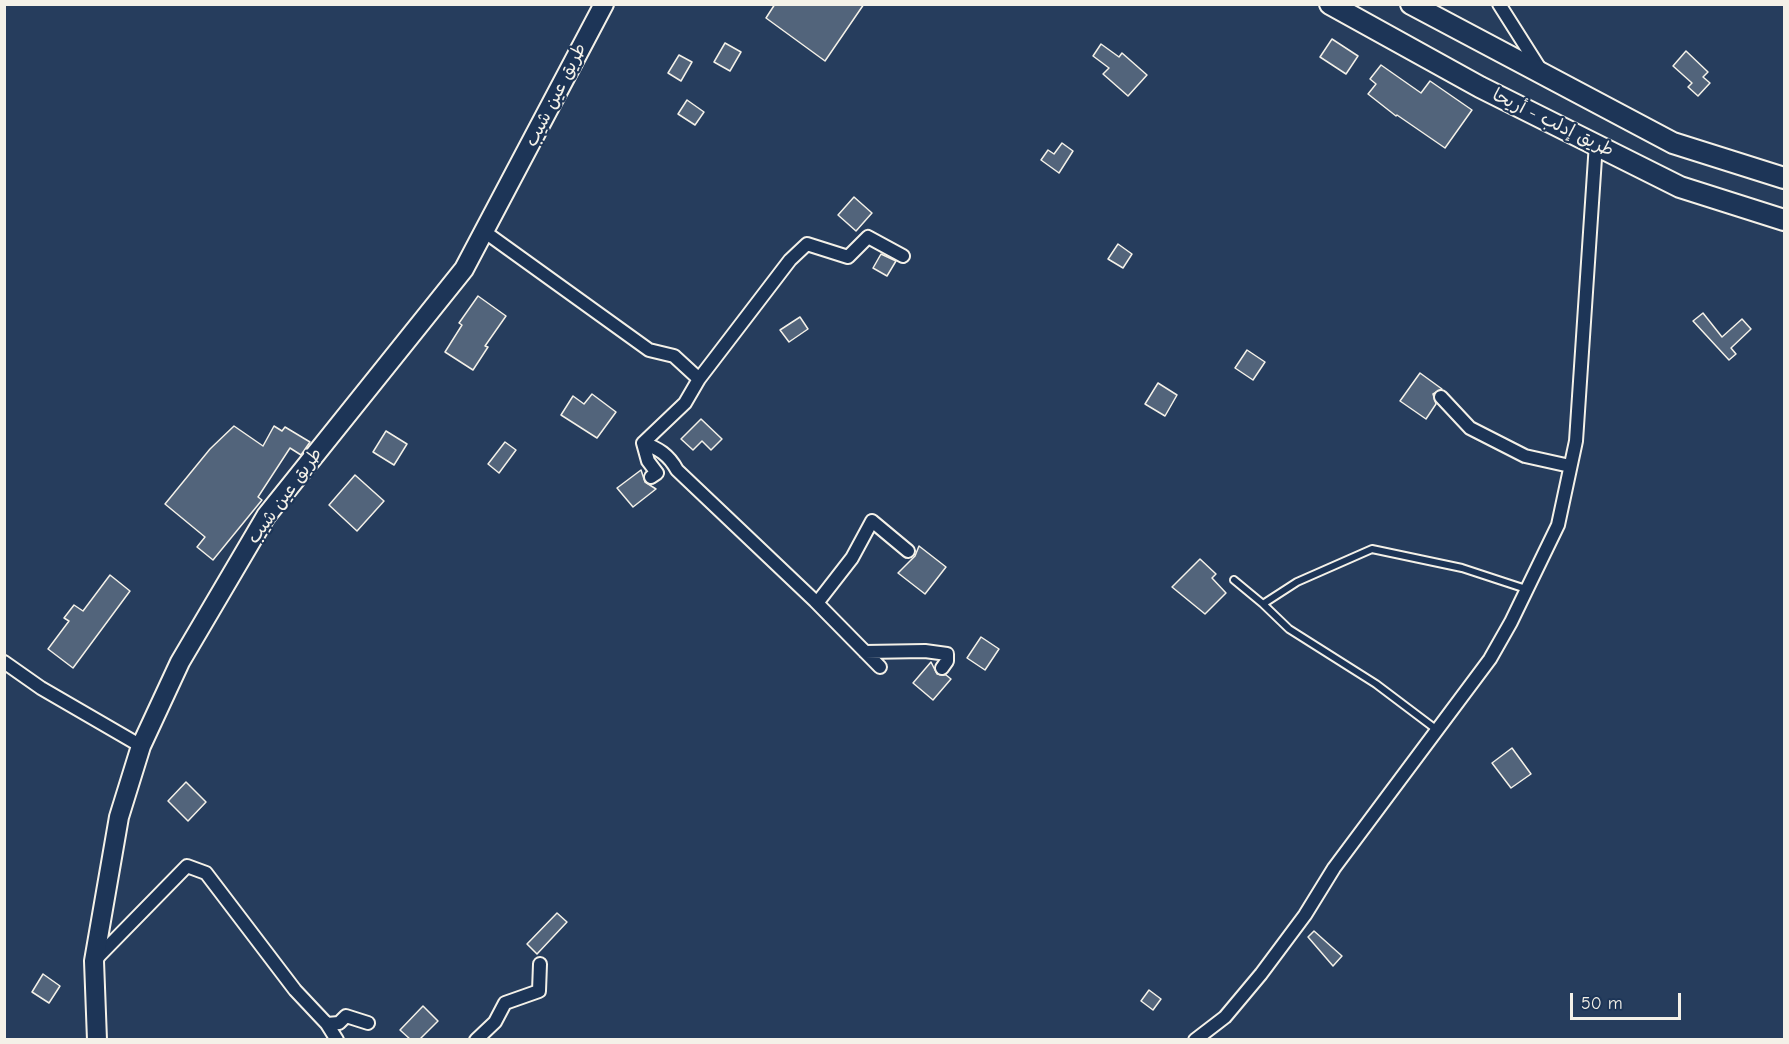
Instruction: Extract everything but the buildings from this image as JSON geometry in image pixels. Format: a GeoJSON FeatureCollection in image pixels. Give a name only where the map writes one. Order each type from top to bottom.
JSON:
{"type":"FeatureCollection","features":[{"type":"Feature","properties":{"kind":"main road","name":"طريق عين شيب"},"geometry":{"type":"LineString","coordinates":[[97,1040],[94,961],[119,817],[141,746],[180,662],[266,516],[464,269],[604,4]]}},
{"type":"Feature","properties":{"kind":"main road","name":"طريق إدلب - أريحا"},"geometry":{"type":"LineString","coordinates":[[1330,4],[1480,87],[1680,187],[1785,220]]}},
{"type":"Feature","properties":{"kind":"main road","name":"طريق إدلب - أريحا"},"geometry":{"type":"LineString","coordinates":[[1411,4],[1673,143],[1785,178]]}},
{"type":"Feature","properties":{"kind":"street"},"geometry":{"type":"LineString","coordinates":[[1499,4],[1544,75]]}},
{"type":"Feature","properties":{"kind":"street"},"geometry":{"type":"LineString","coordinates":[[1195,1040],[1225,1017],[1261,974],[1305,915],[1334,868],[1490,659],[1558,525],[1576,441],[1596,143]]}},
{"type":"Feature","properties":{"kind":"street"},"geometry":{"type":"LineString","coordinates":[[485,232],[649,350],[674,356],[699,379]]}},
{"type":"Feature","properties":{"kind":"street"},"geometry":{"type":"LineString","coordinates":[[643,443],[685,403],[699,379],[790,260],[807,244],[848,257],[868,237],[903,256]]}},
{"type":"Feature","properties":{"kind":"street"},"geometry":{"type":"LineString","coordinates":[[1441,397],[1470,428],[1525,456],[1570,466]]}},
{"type":"Feature","properties":{"kind":"street"},"geometry":{"type":"LineString","coordinates":[[643,443],[648,461],[657,473],[651,477]]}},
{"type":"Feature","properties":{"kind":"street"},"geometry":{"type":"LineString","coordinates":[[643,443],[655,447],[671,459],[677,470],[817,603],[880,667]]}},
{"type":"Feature","properties":{"kind":"street"},"geometry":{"type":"LineString","coordinates":[[817,603],[852,558],[872,521],[908,551]]}},
{"type":"Feature","properties":{"kind":"street"},"geometry":{"type":"LineString","coordinates":[[865,652],[925,651],[947,654],[947,661],[942,668]]}},
{"type":"Feature","properties":{"kind":"street"},"geometry":{"type":"LineString","coordinates":[[4,662],[41,688],[141,746]]}},
{"type":"Feature","properties":{"kind":"street"},"geometry":{"type":"LineString","coordinates":[[94,961],[187,866],[206,873],[295,990],[327,1024],[338,1040]]}},
{"type":"Feature","properties":{"kind":"street"},"geometry":{"type":"LineString","coordinates":[[476,1040],[495,1022],[505,1003],[539,991],[540,964]]}},
{"type":"Feature","properties":{"kind":"street"},"geometry":{"type":"LineString","coordinates":[[327,1024],[339,1023],[346,1016],[369,1023]]}},
{"type":"Feature","properties":{"kind":"lane"},"geometry":{"type":"LineString","coordinates":[[1263,604],[1297,582],[1372,549],[1462,568],[1526,589]]}},
{"type":"Feature","properties":{"kind":"lane"},"geometry":{"type":"LineString","coordinates":[[1234,580],[1289,629],[1376,684],[1437,731]]}}]}
